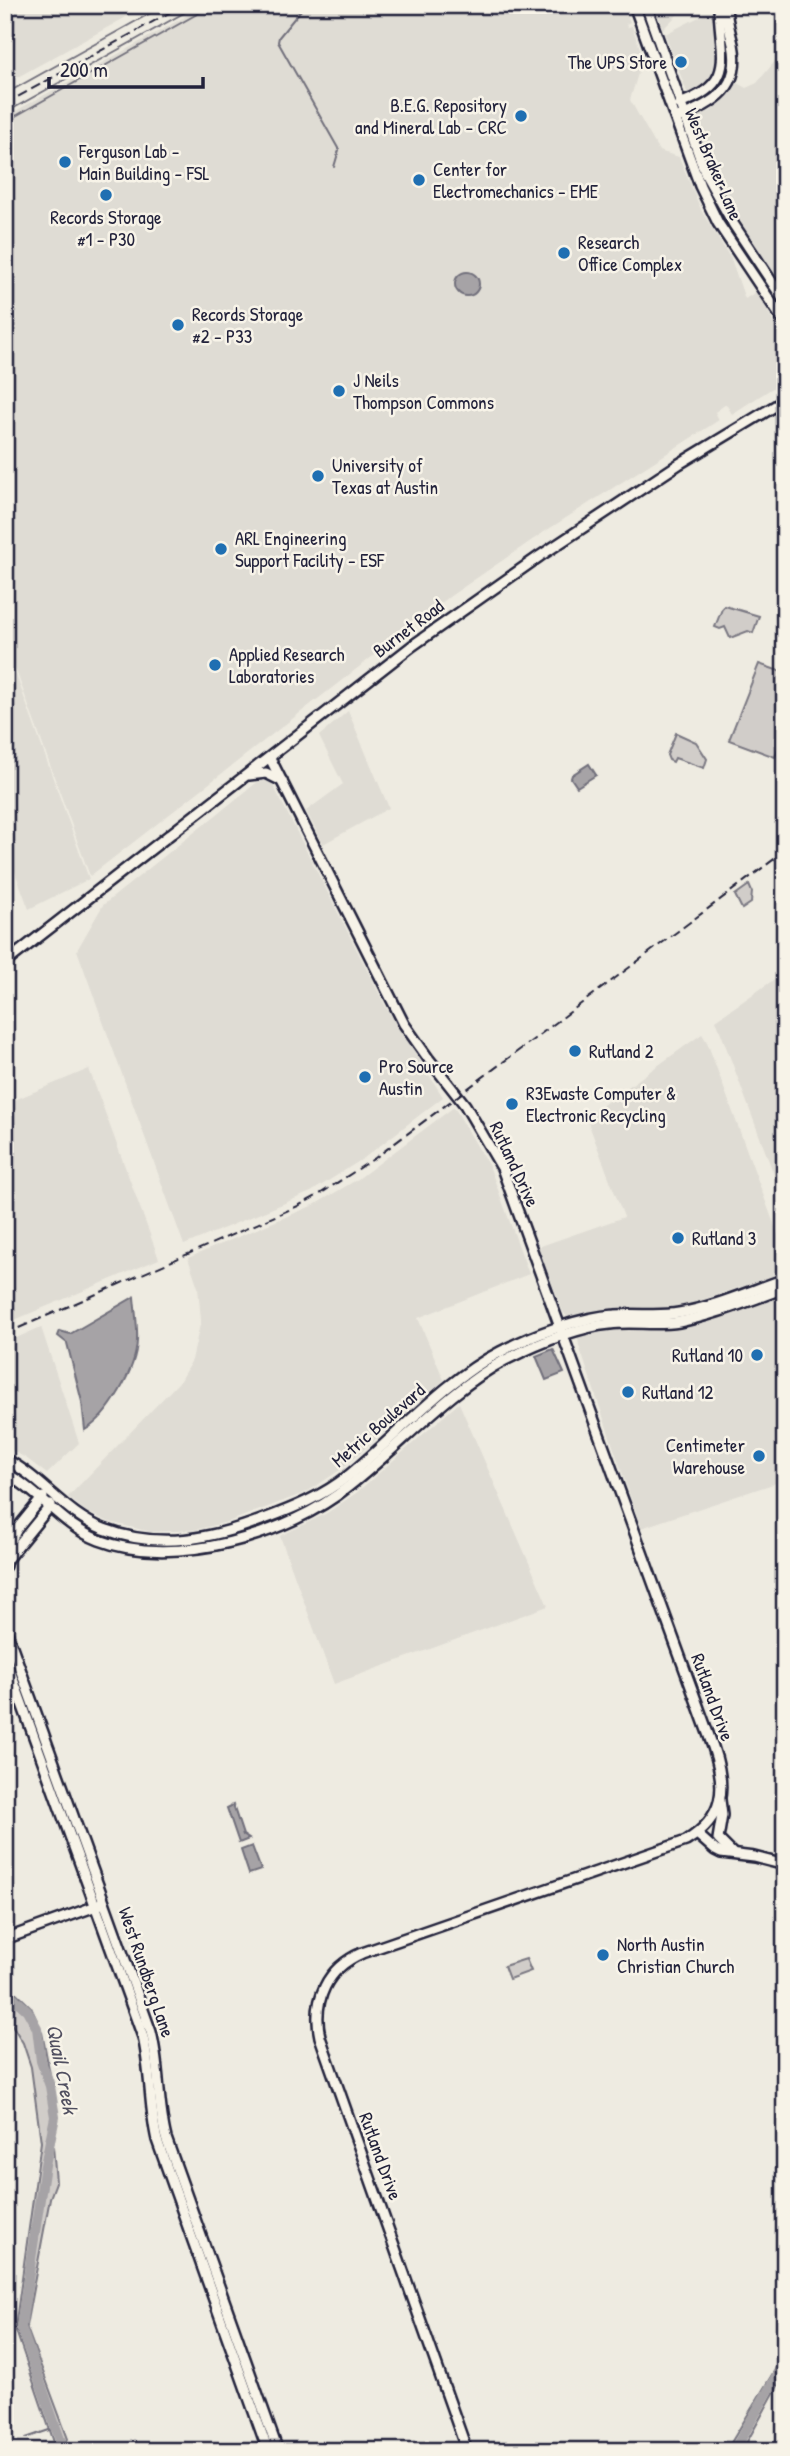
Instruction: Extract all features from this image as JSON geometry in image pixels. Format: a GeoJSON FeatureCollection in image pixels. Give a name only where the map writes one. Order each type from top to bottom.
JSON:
{"type":"FeatureCollection","features":[{"type":"Feature","properties":{"kind":"main road","name":"West Braker Lane"},"geometry":{"type":"LineString","coordinates":[[634,5],[700,186],[718,223],[785,323]]}},
{"type":"Feature","properties":{"kind":"main road","name":"West Braker Lane"},"geometry":{"type":"LineString","coordinates":[[646,5],[706,175],[734,225],[785,302]]}},
{"type":"Feature","properties":{"kind":"main road"},"geometry":{"type":"LineString","coordinates":[[671,107],[698,97],[709,88],[720,72],[724,51],[723,7]]}},
{"type":"Feature","properties":{"kind":"main road"},"geometry":{"type":"LineString","coordinates":[[675,119],[711,103],[726,88],[734,71],[735,57],[723,7]]}},
{"type":"Feature","properties":{"kind":"main road"},"geometry":{"type":"LineString","coordinates":[[720,72],[731,76]]}},
{"type":"Feature","properties":{"kind":"main road","name":"Burnet Road"},"geometry":{"type":"LineString","coordinates":[[5,963],[412,646],[510,576],[679,464],[785,400]]}},
{"type":"Feature","properties":{"kind":"main road"},"geometry":{"type":"LineString","coordinates":[[283,782],[280,764],[289,743]]}},
{"type":"Feature","properties":{"kind":"main road","name":"Rutland Drive"},"geometry":{"type":"LineString","coordinates":[[270,758],[404,1024],[428,1059],[465,1104],[502,1168],[716,1756],[723,1784],[718,1839],[724,1848],[733,1854]]}},
{"type":"Feature","properties":{"kind":"main road"},"geometry":{"type":"LineString","coordinates":[[248,775],[267,773],[283,782]]}},
{"type":"Feature","properties":{"kind":"main road","name":"Metric Boulevard"},"geometry":{"type":"LineString","coordinates":[[739,1299],[785,1279]]}},
{"type":"Feature","properties":{"kind":"main road","name":"Metric Boulevard"},"geometry":{"type":"LineString","coordinates":[[5,1473],[78,1530],[107,1543],[158,1551],[190,1545],[327,1496],[503,1350],[609,1315],[672,1319],[693,1310],[785,1288]]}},
{"type":"Feature","properties":{"kind":"main road","name":"Metric Boulevard"},"geometry":{"type":"LineString","coordinates":[[5,1459],[27,1472],[80,1517],[117,1534],[190,1545]]}},
{"type":"Feature","properties":{"kind":"main road"},"geometry":{"type":"LineString","coordinates":[[6,1563],[12,1548],[9,1544],[17,1529],[49,1491]]}},
{"type":"Feature","properties":{"kind":"main road"},"geometry":{"type":"LineString","coordinates":[[6,1563],[57,1499]]}},
{"type":"Feature","properties":{"kind":"main road","name":"West Rundberg Lane"},"geometry":{"type":"LineString","coordinates":[[5,1627],[10,1660],[155,2048],[166,2138],[278,2451]]}},
{"type":"Feature","properties":{"kind":"main road"},"geometry":{"type":"LineString","coordinates":[[720,1799],[712,1815],[697,1834],[715,1850],[785,1864]]}},
{"type":"Feature","properties":{"kind":"main road","name":"Rutland Drive"},"geometry":{"type":"LineString","coordinates":[[467,2451],[320,2037],[317,2016],[322,1992],[339,1967],[362,1953],[655,1852],[697,1834]]}},
{"type":"Feature","properties":{"kind":"main road"},"geometry":{"type":"LineString","coordinates":[[5,1939],[100,1905]]}},
{"type":"Feature","properties":{"kind":"main road","name":"West Rundberg Lane"},"geometry":{"type":"LineString","coordinates":[[143,2021],[157,2140],[268,2451]]}},
{"type":"Feature","properties":{"kind":"shaded area"},"geometry":{"type":"Polygon","coordinates":[[[5,5],[148,5],[5,84],[5,5]]]}},
{"type":"Feature","properties":{"kind":"shaded area","name":"University of Texas at Austin"},"geometry":{"type":"Polygon","coordinates":[[[206,5],[622,5],[630,22],[626,24],[628,27],[632,26],[643,57],[630,100],[659,151],[679,157],[702,212],[731,259],[745,299],[756,292],[785,342],[785,380],[732,414],[726,404],[715,412],[719,420],[544,532],[449,597],[90,876],[5,640],[5,117],[206,5]]]}},
{"type":"Feature","properties":{"kind":"shaded area"},"geometry":{"type":"Polygon","coordinates":[[[654,5],[687,5],[663,29],[654,5]]]}},
{"type":"Feature","properties":{"kind":"shaded area"},"geometry":{"type":"Polygon","coordinates":[[[707,13],[712,14],[721,53],[718,65],[705,84],[688,95],[665,34],[707,13]]]}},
{"type":"Feature","properties":{"kind":"shaded area"},"geometry":{"type":"Polygon","coordinates":[[[785,49],[785,291],[750,238],[707,159],[695,125],[700,116],[711,111],[737,83],[746,88],[757,83],[785,49]]]}},
{"type":"Feature","properties":{"kind":"shaded area"},"geometry":{"type":"Polygon","coordinates":[[[467,272],[475,276],[479,284],[475,292],[467,296],[459,292],[455,284],[459,276],[467,272]]]}},
{"type":"Feature","properties":{"kind":"shaded area"},"geometry":{"type":"Polygon","coordinates":[[[725,606],[759,616],[753,633],[748,631],[730,638],[725,627],[715,627],[725,606]]]}},
{"type":"Feature","properties":{"kind":"shaded area"},"geometry":{"type":"Polygon","coordinates":[[[5,644],[89,879],[29,909],[5,846],[5,644]]]}},
{"type":"Feature","properties":{"kind":"shaded area"},"geometry":{"type":"Polygon","coordinates":[[[759,664],[785,673],[785,730],[775,757],[729,740],[759,664]]]}},
{"type":"Feature","properties":{"kind":"shaded area"},"geometry":{"type":"Polygon","coordinates":[[[348,711],[389,808],[323,844],[306,811],[343,784],[319,736],[348,711]]]}},
{"type":"Feature","properties":{"kind":"shaded area"},"geometry":{"type":"Polygon","coordinates":[[[676,733],[696,742],[707,759],[704,768],[675,758],[673,762],[669,760],[667,755],[676,733]]]}},
{"type":"Feature","properties":{"kind":"shaded area"},"geometry":{"type":"Polygon","coordinates":[[[589,764],[596,775],[577,787],[572,775],[589,764]]]}},
{"type":"Feature","properties":{"kind":"shaded area"},"geometry":{"type":"Polygon","coordinates":[[[260,780],[272,783],[386,1007],[443,1097],[364,1158],[311,1192],[184,1245],[77,950],[103,905],[260,780]]]}},
{"type":"Feature","properties":{"kind":"shaded area"},"geometry":{"type":"Polygon","coordinates":[[[749,885],[752,892],[751,903],[742,909],[735,895],[749,885]]]}},
{"type":"Feature","properties":{"kind":"shaded area"},"geometry":{"type":"Polygon","coordinates":[[[785,972],[785,1204],[716,1020],[785,972]]]}},
{"type":"Feature","properties":{"kind":"shaded area"},"geometry":{"type":"Polygon","coordinates":[[[702,1034],[785,1254],[785,1272],[685,1306],[604,1310],[569,1319],[563,1312],[538,1247],[624,1217],[586,1117],[702,1034]]]}},
{"type":"Feature","properties":{"kind":"shaded area"},"geometry":{"type":"Polygon","coordinates":[[[89,1069],[159,1259],[5,1324],[5,1104],[89,1069]]]}},
{"type":"Feature","properties":{"kind":"shaded area"},"geometry":{"type":"Polygon","coordinates":[[[454,1107],[490,1168],[529,1274],[418,1318],[444,1380],[340,1470],[307,1492],[228,1522],[195,1530],[151,1532],[109,1522],[87,1512],[68,1497],[179,1382],[192,1360],[201,1320],[198,1287],[188,1258],[314,1205],[358,1179],[454,1107]]]}},
{"type":"Feature","properties":{"kind":"shaded area"},"geometry":{"type":"Polygon","coordinates":[[[785,1294],[785,1480],[641,1528],[578,1338],[607,1329],[671,1329],[785,1294]]]}},
{"type":"Feature","properties":{"kind":"shaded area"},"geometry":{"type":"Polygon","coordinates":[[[134,1297],[137,1336],[132,1365],[112,1403],[85,1430],[82,1402],[67,1343],[58,1336],[60,1331],[70,1334],[134,1297]]]}},
{"type":"Feature","properties":{"kind":"shaded area"},"geometry":{"type":"Polygon","coordinates":[[[41,1327],[79,1443],[47,1474],[26,1458],[5,1447],[5,1343],[41,1327]]]}},
{"type":"Feature","properties":{"kind":"shaded area"},"geometry":{"type":"Polygon","coordinates":[[[553,1349],[564,1373],[546,1380],[536,1356],[553,1349]]]}},
{"type":"Feature","properties":{"kind":"shaded area"},"geometry":{"type":"Polygon","coordinates":[[[459,1403],[548,1606],[334,1684],[280,1536],[327,1513],[356,1493],[459,1403]]]}},
{"type":"Feature","properties":{"kind":"shaded area"},"geometry":{"type":"Polygon","coordinates":[[[233,1805],[243,1835],[249,1839],[239,1843],[227,1808],[233,1805]]]}},
{"type":"Feature","properties":{"kind":"shaded area"},"geometry":{"type":"Polygon","coordinates":[[[252,1846],[261,1870],[249,1874],[241,1850],[252,1846]]]}},
{"type":"Feature","properties":{"kind":"shaded area"},"geometry":{"type":"Polygon","coordinates":[[[526,1959],[531,1971],[509,1979],[504,1966],[526,1959]]]}},
{"type":"Feature","properties":{"kind":"shaded area"},"geometry":{"type":"Polygon","coordinates":[[[5,1982],[31,2007],[42,2032],[57,2111],[53,2146],[56,2182],[50,2198],[26,2326],[68,2439],[56,2448],[15,2328],[41,2142],[31,2067],[23,2043],[5,2013],[5,1982]]]}},
{"type":"Feature","properties":{"kind":"shaded area"},"geometry":{"type":"Polygon","coordinates":[[[785,2353],[785,2373],[742,2451],[726,2451],[785,2353]]]}},
{"type":"Feature","properties":{"kind":"waterway"},"geometry":{"type":"LineString","coordinates":[[5,94],[165,5]]}},
{"type":"Feature","properties":{"kind":"waterway"},"geometry":{"type":"LineString","coordinates":[[5,113],[198,5]]}},
{"type":"Feature","properties":{"kind":"waterway"},"geometry":{"type":"LineString","coordinates":[[5,122],[213,5]]}},
{"type":"Feature","properties":{"kind":"waterway"},"geometry":{"type":"LineString","coordinates":[[305,5],[279,37],[278,42],[339,150],[334,167]]}},
{"type":"Feature","properties":{"kind":"waterway","name":"Quail Creek"},"geometry":{"type":"LineString","coordinates":[[5,1990],[27,2010],[37,2028],[41,2061],[50,2086],[55,2117],[45,2165],[21,2327],[64,2451]]}},
{"type":"Feature","properties":{"kind":"waterway"},"geometry":{"type":"LineString","coordinates":[[734,2451],[785,2361]]}},
{"type":"Feature","properties":{"kind":"waterway"},"geometry":{"type":"LineString","coordinates":[[26,2438],[56,2430]]}},
{"type":"Feature","properties":{"kind":"waterway"},"geometry":{"type":"LineString","coordinates":[[5,2447],[13,2443]]}},
{"type":"Feature","properties":{"kind":"railway"},"geometry":{"type":"LineString","coordinates":[[5,104],[183,5]]}},
{"type":"Feature","properties":{"kind":"railway"},"geometry":{"type":"LineString","coordinates":[[5,1334],[320,1194],[375,1158],[785,851]]}},
{"type":"Feature","properties":{"kind":"place","name":"The UPS Store"},"geometry":{"type":"Point","coordinates":[681,62]}},
{"type":"Feature","properties":{"kind":"place","name":"B.E.G. Repository and Mineral Lab - CRC"},"geometry":{"type":"Point","coordinates":[521,116]}},
{"type":"Feature","properties":{"kind":"place","name":"Ferguson Lab - Main Building - FSL"},"geometry":{"type":"Point","coordinates":[65,162]}},
{"type":"Feature","properties":{"kind":"place","name":"Center for Electromechanics - EME"},"geometry":{"type":"Point","coordinates":[419,180]}},
{"type":"Feature","properties":{"kind":"place","name":"Records Storage #1 - P30"},"geometry":{"type":"Point","coordinates":[106,195]}},
{"type":"Feature","properties":{"kind":"place","name":"Research Office Complex"},"geometry":{"type":"Point","coordinates":[564,253]}},
{"type":"Feature","properties":{"kind":"place","name":"Records Storage #2 - P33"},"geometry":{"type":"Point","coordinates":[178,325]}},
{"type":"Feature","properties":{"kind":"place","name":"J Neils Thompson Commons"},"geometry":{"type":"Point","coordinates":[339,391]}},
{"type":"Feature","properties":{"kind":"place","name":"University of Texas at Austin"},"geometry":{"type":"Point","coordinates":[318,476]}},
{"type":"Feature","properties":{"kind":"place","name":"ARL Engineering Support Facility - ESF"},"geometry":{"type":"Point","coordinates":[221,549]}},
{"type":"Feature","properties":{"kind":"place","name":"Applied Research Laboratories"},"geometry":{"type":"Point","coordinates":[215,665]}},
{"type":"Feature","properties":{"kind":"place","name":"Rutland 2"},"geometry":{"type":"Point","coordinates":[575,1051]}},
{"type":"Feature","properties":{"kind":"place","name":"Pro Source Austin"},"geometry":{"type":"Point","coordinates":[365,1077]}},
{"type":"Feature","properties":{"kind":"place","name":"R3Ewaste Computer & Electronic Recycling"},"geometry":{"type":"Point","coordinates":[512,1104]}},
{"type":"Feature","properties":{"kind":"place","name":"Rutland 3"},"geometry":{"type":"Point","coordinates":[678,1238]}},
{"type":"Feature","properties":{"kind":"place","name":"Rutland 10"},"geometry":{"type":"Point","coordinates":[757,1355]}},
{"type":"Feature","properties":{"kind":"place","name":"Rutland 12"},"geometry":{"type":"Point","coordinates":[628,1392]}},
{"type":"Feature","properties":{"kind":"place","name":"Centimeter Warehouse"},"geometry":{"type":"Point","coordinates":[759,1456]}},
{"type":"Feature","properties":{"kind":"place","name":"North Austin Christian Church"},"geometry":{"type":"Point","coordinates":[603,1955]}}]}
